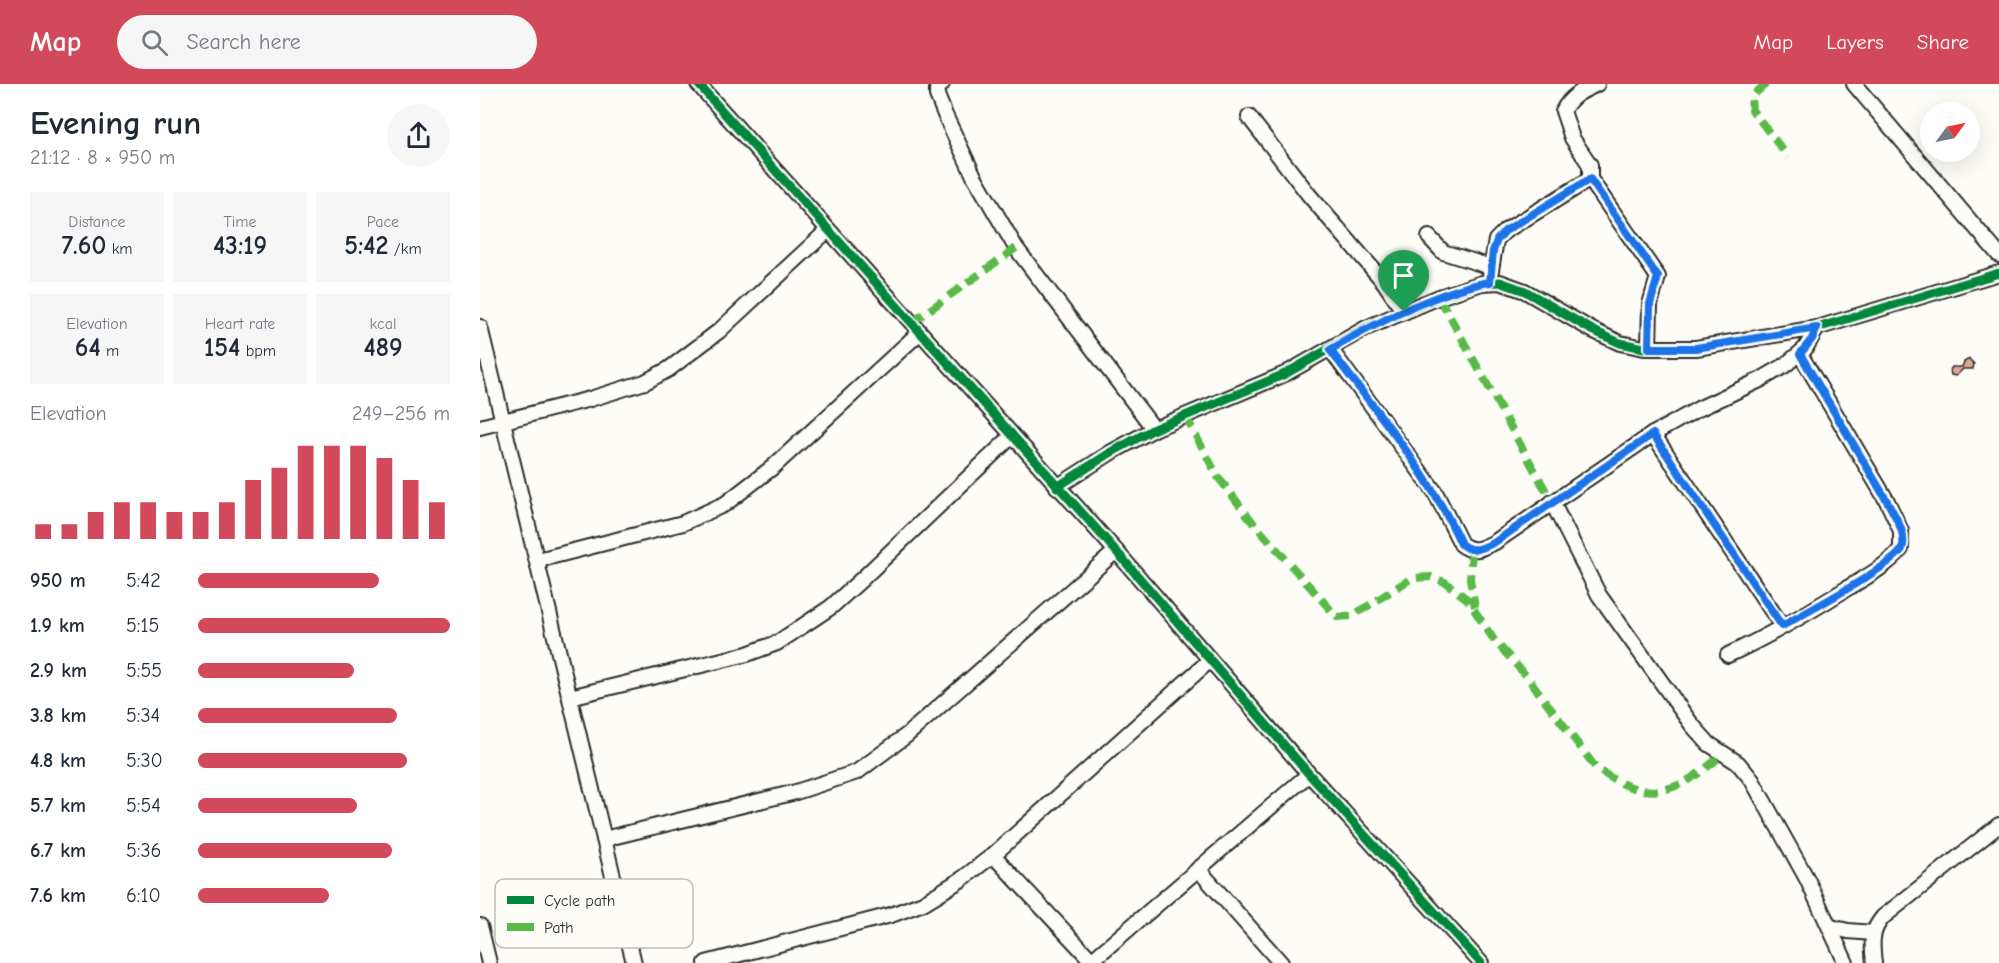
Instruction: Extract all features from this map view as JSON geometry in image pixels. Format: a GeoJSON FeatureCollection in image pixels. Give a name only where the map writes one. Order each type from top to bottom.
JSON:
{"type":"FeatureCollection","features":[{"type":"Feature","properties":{"kind":"street"},"geometry":{"type":"LineString","coordinates":[[698,84],[1116,551],[1309,774],[1481,963]]}},
{"type":"Feature","properties":{"kind":"street"},"geometry":{"type":"LineString","coordinates":[[942,84],[937,89],[942,108],[974,176],[1016,248],[1154,429]]}},
{"type":"Feature","properties":{"kind":"street"},"geometry":{"type":"LineString","coordinates":[[1597,84],[1577,93],[1567,102],[1563,111],[1572,138],[1590,165],[1590,179],[1658,277],[1650,304],[1649,348]]}},
{"type":"Feature","properties":{"kind":"street"},"geometry":{"type":"LineString","coordinates":[[1854,84],[1999,255]]}},
{"type":"Feature","properties":{"kind":"street"},"geometry":{"type":"LineString","coordinates":[[1249,117],[1309,195],[1384,282],[1404,312]]}},
{"type":"Feature","properties":{"kind":"street"},"geometry":{"type":"LineString","coordinates":[[1490,282],[1497,240],[1505,231],[1590,179]]}},
{"type":"Feature","properties":{"kind":"street"},"geometry":{"type":"LineString","coordinates":[[480,427],[590,399],[645,382],[669,369],[719,331],[828,230]]}},
{"type":"Feature","properties":{"kind":"street"},"geometry":{"type":"LineString","coordinates":[[1429,237],[1443,252],[1491,267]]}},
{"type":"Feature","properties":{"kind":"street"},"geometry":{"type":"LineString","coordinates":[[1057,487],[1110,453],[1154,429],[1285,374],[1366,328],[1439,297],[1490,282],[1500,282],[1534,296],[1592,330],[1620,343],[1649,348],[1696,348],[1817,328],[1999,273]]}},
{"type":"Feature","properties":{"kind":"street"},"geometry":{"type":"LineString","coordinates":[[480,327],[614,879]]}},
{"type":"Feature","properties":{"kind":"street"},"geometry":{"type":"LineString","coordinates":[[1330,350],[1429,484],[1461,544],[1467,549],[1476,550],[1488,545],[1653,434],[1698,409],[1760,380],[1800,354],[1812,339],[1817,328]]}},
{"type":"Feature","properties":{"kind":"street"},"geometry":{"type":"LineString","coordinates":[[538,560],[683,523],[725,504],[772,467],[920,333]]}},
{"type":"Feature","properties":{"kind":"street"},"geometry":{"type":"LineString","coordinates":[[1728,655],[1873,572],[1902,549],[1903,541],[1898,521],[1800,354]]}},
{"type":"Feature","properties":{"kind":"street"},"geometry":{"type":"LineString","coordinates":[[1653,434],[1782,626]]}},
{"type":"Feature","properties":{"kind":"street"},"geometry":{"type":"LineString","coordinates":[[570,697],[747,654],[777,642],[831,607],[1012,436]]}},
{"type":"Feature","properties":{"kind":"street"},"geometry":{"type":"LineString","coordinates":[[1552,502],[1599,595],[1680,709],[1709,744],[1738,763],[1752,780],[1831,927],[1846,963]]}},
{"type":"Feature","properties":{"kind":"street"},"geometry":{"type":"LineString","coordinates":[[604,839],[796,792],[856,772],[907,735],[1116,551]]}},
{"type":"Feature","properties":{"kind":"street"},"geometry":{"type":"LineString","coordinates":[[706,963],[891,915],[923,903],[963,879],[993,855],[1209,661]]}},
{"type":"Feature","properties":{"kind":"street"},"geometry":{"type":"LineString","coordinates":[[993,855],[1092,962],[1309,774]]}},
{"type":"Feature","properties":{"kind":"street"},"geometry":{"type":"LineString","coordinates":[[1874,963],[1872,944],[1876,926],[1895,906],[1999,825]]}},
{"type":"Feature","properties":{"kind":"street"},"geometry":{"type":"LineString","coordinates":[[1198,868],[1281,963]]}},
{"type":"Feature","properties":{"kind":"street"},"geometry":{"type":"LineString","coordinates":[[480,926],[489,963]]}},
{"type":"Feature","properties":{"kind":"street"},"geometry":{"type":"LineString","coordinates":[[1831,927],[1873,933]]}},
{"type":"Feature","properties":{"kind":"street"},"geometry":{"type":"LineString","coordinates":[[630,948],[634,963]]}},
{"type":"Feature","properties":{"kind":"building"},"geometry":{"type":"Polygon","coordinates":[[[1969,359],[1974,364],[1973,369],[1963,369],[1956,376],[1951,375],[1952,367],[1962,367],[1969,359]]]}},
{"type":"Feature","properties":{"kind":"marked path"},"geometry":{"type":"LineString","coordinates":[[1766,84],[1751,97],[1752,110],[1788,157]]}},
{"type":"Feature","properties":{"kind":"marked path"},"geometry":{"type":"LineString","coordinates":[[911,323],[1016,248]]}},
{"type":"Feature","properties":{"kind":"marked path"},"geometry":{"type":"LineString","coordinates":[[1439,297],[1552,502]]}},
{"type":"Feature","properties":{"kind":"marked path"},"geometry":{"type":"LineString","coordinates":[[1185,415],[1218,477],[1255,525],[1337,617],[1352,616],[1412,578],[1431,577],[1445,582],[1467,599],[1494,640],[1528,678],[1596,768],[1615,780],[1648,791],[1662,790],[1677,786],[1692,778],[1723,754]]}},
{"type":"Feature","properties":{"kind":"marked path"},"geometry":{"type":"LineString","coordinates":[[1472,550],[1470,579],[1475,607]]}},
{"type":"Feature","properties":{"kind":"cycle path"},"geometry":{"type":"LineString","coordinates":[[698,84],[1116,551],[1309,774],[1481,963]]}},
{"type":"Feature","properties":{"kind":"cycle path"},"geometry":{"type":"LineString","coordinates":[[1057,487],[1110,453],[1154,429],[1285,374],[1366,328],[1439,297],[1482,283],[1500,282],[1525,291],[1592,330],[1620,343],[1644,348],[1696,348],[1817,328],[1999,273]]}},
{"type":"Feature","properties":{"kind":"route"},"geometry":{"type":"LineString","coordinates":[[1590,179],[1645,255],[1659,279],[1650,304],[1649,348],[1696,348],[1817,328],[1812,339],[1800,354],[1898,521],[1903,541],[1902,549],[1873,572],[1782,626],[1653,434],[1619,455],[1495,542],[1481,549],[1467,549],[1461,544],[1434,492],[1407,452],[1330,350],[1366,328],[1404,312],[1439,297],[1490,282],[1493,251],[1497,240],[1505,231],[1590,179]]}}]}
